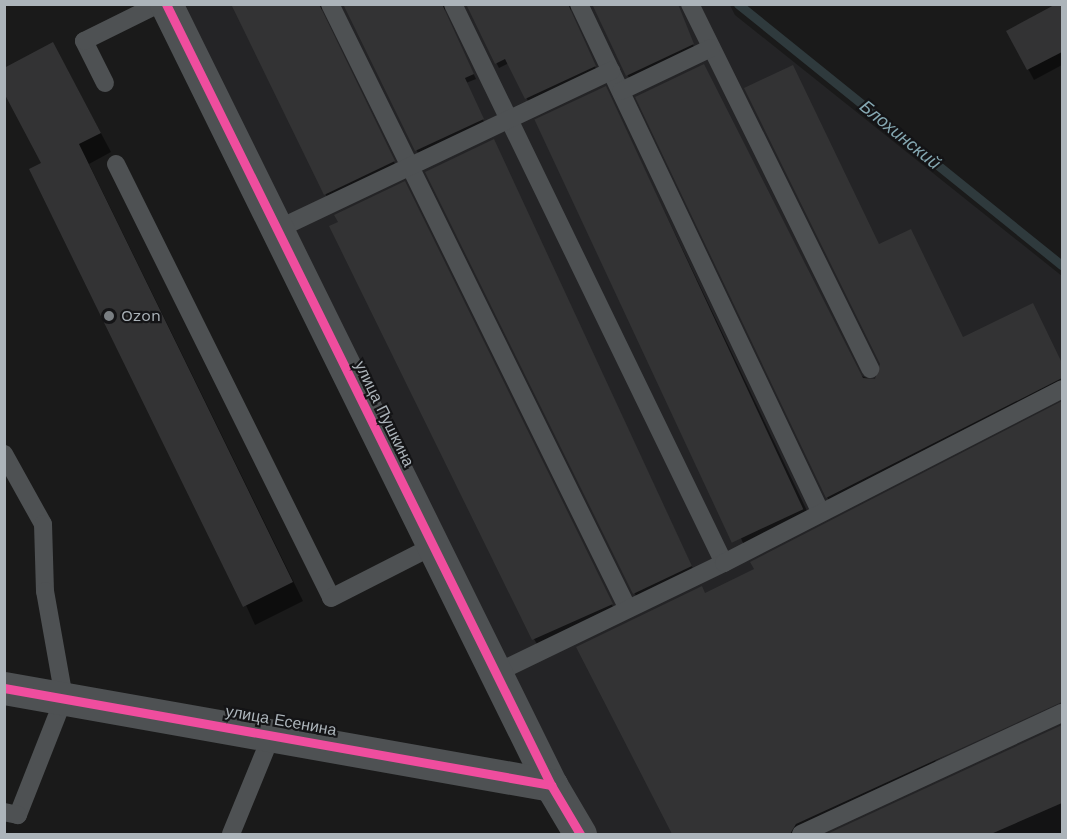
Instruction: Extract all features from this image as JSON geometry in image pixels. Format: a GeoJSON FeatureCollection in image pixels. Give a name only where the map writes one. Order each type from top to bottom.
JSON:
{"type":"FeatureCollection","features":[{"type":"Feature","properties":{"kind":"street","name":"улица Пушкина"},"geometry":{"type":"LineString","coordinates":[[166,4],[551,785],[580,834]]}},
{"type":"Feature","properties":{"kind":"street","name":"улица Есенина"},"geometry":{"type":"LineString","coordinates":[[4,688],[551,785]]}},
{"type":"Feature","properties":{"kind":"lane"},"geometry":{"type":"LineString","coordinates":[[105,83],[84,41],[159,4]]}},
{"type":"Feature","properties":{"kind":"lane"},"geometry":{"type":"LineString","coordinates":[[330,4],[628,609]]}},
{"type":"Feature","properties":{"kind":"lane"},"geometry":{"type":"LineString","coordinates":[[453,4],[511,119],[724,563]]}},
{"type":"Feature","properties":{"kind":"lane"},"geometry":{"type":"LineString","coordinates":[[579,4],[820,512]]}},
{"type":"Feature","properties":{"kind":"lane"},"geometry":{"type":"LineString","coordinates":[[690,4],[870,369]]}},
{"type":"Feature","properties":{"kind":"lane"},"geometry":{"type":"LineString","coordinates":[[621,91],[711,48]]}},
{"type":"Feature","properties":{"kind":"lane"},"geometry":{"type":"LineString","coordinates":[[276,230],[611,71]]}},
{"type":"Feature","properties":{"kind":"lane"},"geometry":{"type":"LineString","coordinates":[[117,164],[331,598],[433,546]]}},
{"type":"Feature","properties":{"kind":"lane"},"geometry":{"type":"LineString","coordinates":[[496,673],[724,563],[1062,389]]}},
{"type":"Feature","properties":{"kind":"lane"},"geometry":{"type":"LineString","coordinates":[[4,454],[43,524],[45,591],[64,698],[18,815],[4,812]]}},
{"type":"Feature","properties":{"kind":"lane"},"geometry":{"type":"LineString","coordinates":[[801,834],[1062,713]]}},
{"type":"Feature","properties":{"kind":"lane"},"geometry":{"type":"LineString","coordinates":[[231,834],[272,734]]}},
{"type":"Feature","properties":{"kind":"shaded area"},"geometry":{"type":"Polygon","coordinates":[[[184,5],[730,5],[735,15],[1062,276],[1062,834],[596,834],[560,773],[184,5]]]}},
{"type":"Feature","properties":{"kind":"building"},"geometry":{"type":"Polygon","coordinates":[[[231,4],[319,4],[395,161],[324,195],[231,4]]]}},
{"type":"Feature","properties":{"kind":"building"},"geometry":{"type":"Polygon","coordinates":[[[343,4],[442,4],[474,74],[465,78],[484,119],[415,151],[343,4]]]}},
{"type":"Feature","properties":{"kind":"building"},"geometry":{"type":"Polygon","coordinates":[[[466,4],[568,4],[596,66],[525,99],[505,59],[495,64],[466,4]]]}},
{"type":"Feature","properties":{"kind":"building"},"geometry":{"type":"Polygon","coordinates":[[[592,4],[678,4],[694,44],[626,76],[592,4]]]}},
{"type":"Feature","properties":{"kind":"building"},"geometry":{"type":"Polygon","coordinates":[[[1056,4],[1062,4],[1062,52],[1027,70],[1006,31],[1056,4]]]}},
{"type":"Feature","properties":{"kind":"building"},"geometry":{"type":"Polygon","coordinates":[[[53,42],[101,133],[79,144],[293,582],[243,607],[29,169],[41,163],[4,93],[4,68],[53,42]]]}},
{"type":"Feature","properties":{"kind":"building"},"geometry":{"type":"Polygon","coordinates":[[[704,64],[863,378],[875,379],[880,364],[744,88],[793,65],[879,244],[911,229],[963,337],[1033,303],[1062,363],[1062,378],[826,498],[635,97],[704,64]]]}},
{"type":"Feature","properties":{"kind":"building"},"geometry":{"type":"Polygon","coordinates":[[[606,86],[803,509],[732,543],[534,119],[606,86]]]}},
{"type":"Feature","properties":{"kind":"building"},"geometry":{"type":"Polygon","coordinates":[[[494,139],[692,566],[633,594],[425,172],[494,139]]]}},
{"type":"Feature","properties":{"kind":"building"},"geometry":{"type":"Polygon","coordinates":[[[405,181],[613,604],[532,640],[329,226],[338,222],[334,215],[405,181]]]}},
{"type":"Feature","properties":{"kind":"building"},"geometry":{"type":"Polygon","coordinates":[[[1062,401],[1062,702],[796,824],[790,834],[672,834],[576,647],[702,586],[705,593],[754,569],[750,562],[1062,401]]]}},
{"type":"Feature","properties":{"kind":"building"},"geometry":{"type":"Polygon","coordinates":[[[1062,725],[1062,803],[991,834],[827,834],[1062,725]]]}},
{"type":"Feature","properties":{"kind":"waterway","name":"Блохинский"},"geometry":{"type":"LineString","coordinates":[[738,4],[1062,265]]}},
{"type":"Feature","properties":{"kind":"cycle path"},"geometry":{"type":"LineString","coordinates":[[166,4],[551,785],[580,834]]}},
{"type":"Feature","properties":{"kind":"cycle path"},"geometry":{"type":"LineString","coordinates":[[4,688],[551,785]]}},
{"type":"Feature","properties":{"kind":"place","name":"Ozon"},"geometry":{"type":"Point","coordinates":[109,316]}}]}
